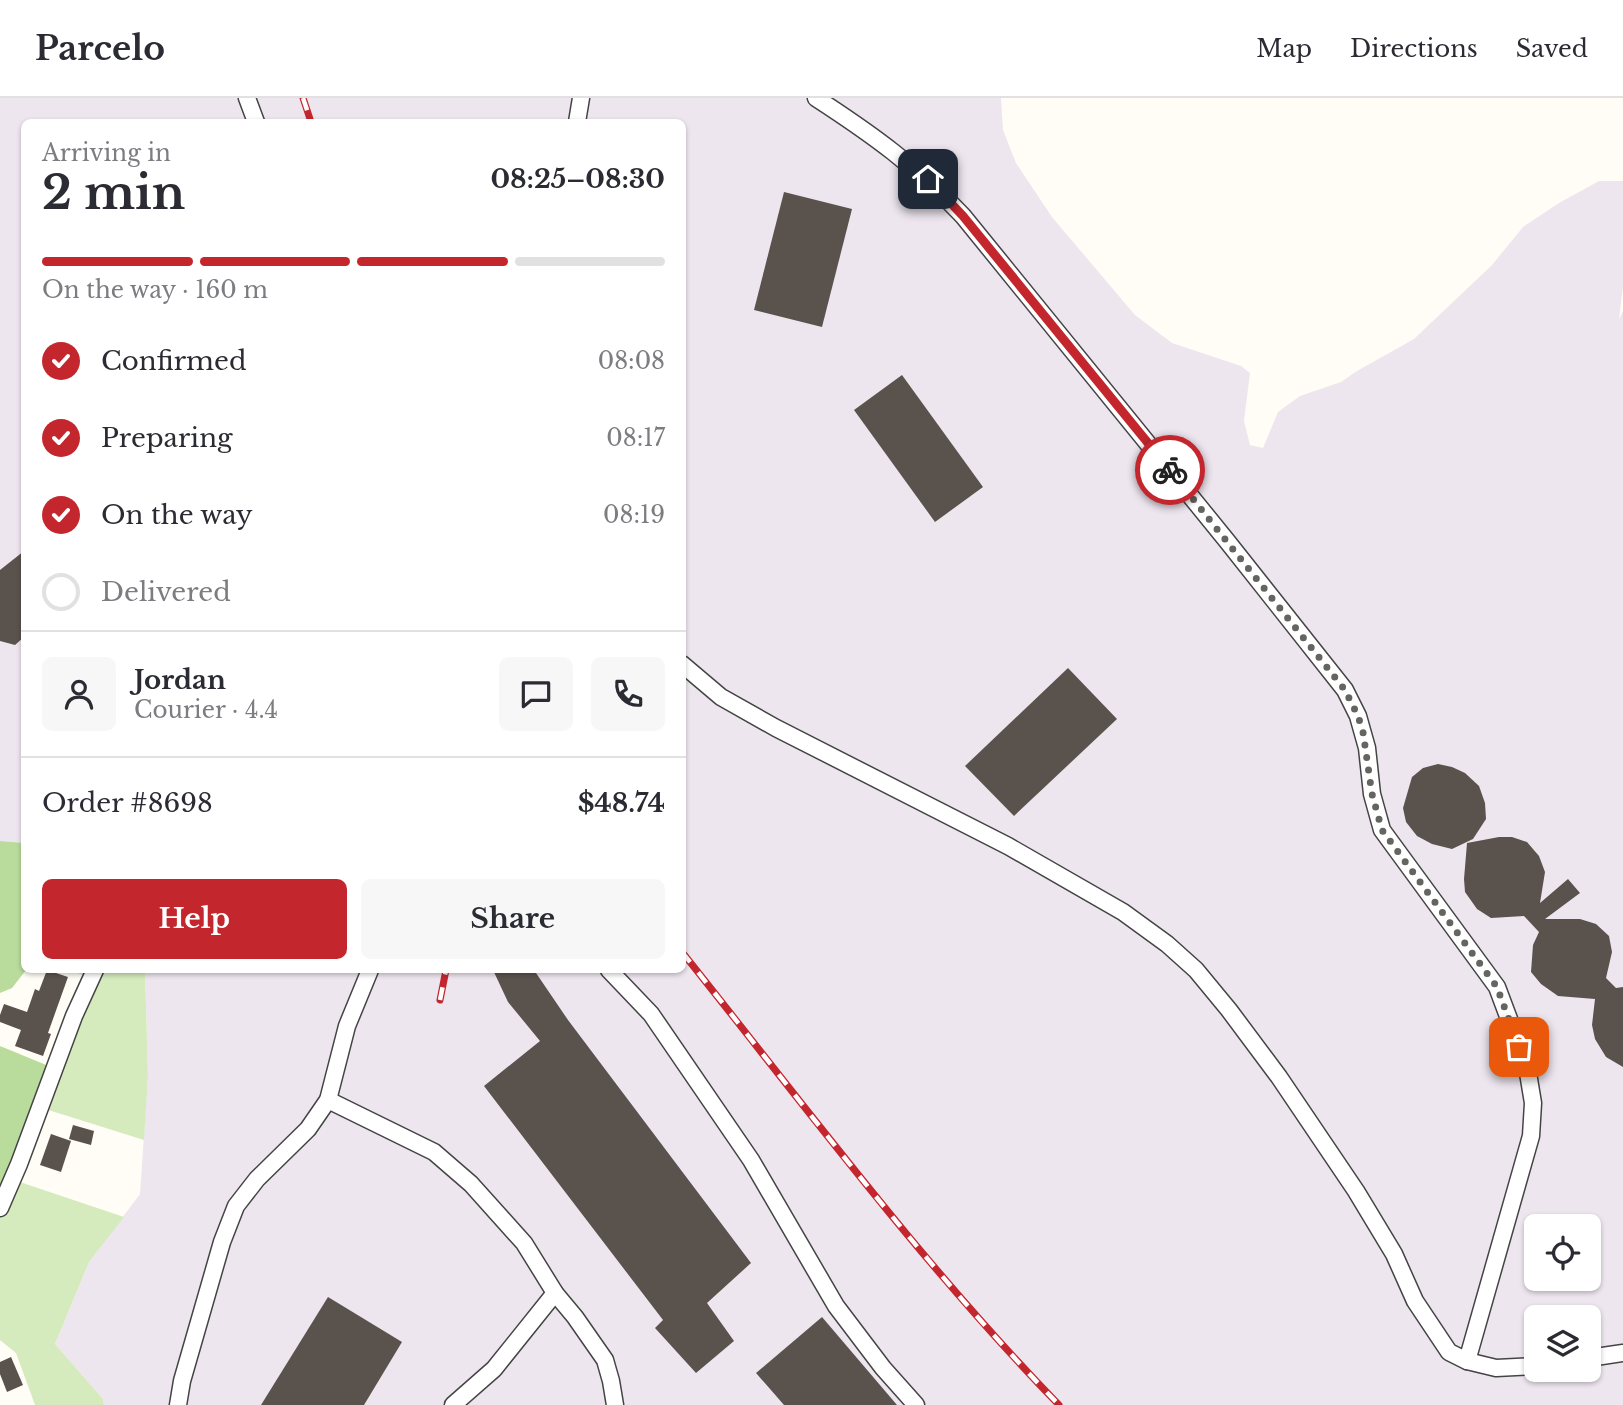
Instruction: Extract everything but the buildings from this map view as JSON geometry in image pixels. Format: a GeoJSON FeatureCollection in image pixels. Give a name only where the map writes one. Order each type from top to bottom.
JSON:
{"type":"FeatureCollection","features":[{"type":"Feature","properties":{"kind":"street"},"geometry":{"type":"LineString","coordinates":[[247,98],[255,119]]}},
{"type":"Feature","properties":{"kind":"street"},"geometry":{"type":"LineString","coordinates":[[578,119],[581,98]]}},
{"type":"Feature","properties":{"kind":"street"},"geometry":{"type":"LineString","coordinates":[[816,98],[882,142],[928,179],[963,216],[1345,690],[1358,716],[1364,737],[1372,794],[1382,830],[1497,987],[1527,1068],[1533,1103],[1531,1136],[1467,1361]]}},
{"type":"Feature","properties":{"kind":"street"},"geometry":{"type":"LineString","coordinates":[[686,667],[721,697],[776,728],[1008,846],[1123,912],[1167,944],[1195,970],[1229,1010],[1279,1077],[1356,1191],[1394,1254],[1428,1324],[1449,1352],[1467,1361],[1496,1368],[1524,1367]]}},
{"type":"Feature","properties":{"kind":"street"},"geometry":{"type":"LineString","coordinates":[[0,1208],[74,1016],[94,973]]}},
{"type":"Feature","properties":{"kind":"street"},"geometry":{"type":"LineString","coordinates":[[178,1405],[182,1381],[222,1242],[236,1206],[257,1180],[308,1129],[328,1100],[347,1026],[369,973]]}},
{"type":"Feature","properties":{"kind":"street"},"geometry":{"type":"LineString","coordinates":[[613,973],[651,1014],[751,1160],[836,1306],[883,1368],[916,1405]]}},
{"type":"Feature","properties":{"kind":"street"},"geometry":{"type":"LineString","coordinates":[[328,1100],[422,1146],[471,1184],[524,1243],[555,1293],[605,1360],[614,1405]]}},
{"type":"Feature","properties":{"kind":"street"},"geometry":{"type":"LineString","coordinates":[[453,1405],[494,1369],[555,1293]]}},
{"type":"Feature","properties":{"kind":"street"},"geometry":{"type":"LineString","coordinates":[[1601,1356],[1623,1353]]}},
{"type":"Feature","properties":{"kind":"shaded area"},"geometry":{"type":"Polygon","coordinates":[[[0,98],[1001,98],[1003,130],[1016,163],[1052,217],[1135,315],[1172,343],[1241,366],[1250,373],[1244,421],[1250,445],[1263,448],[1278,412],[1300,396],[1341,382],[1414,339],[1492,265],[1523,227],[1599,181],[1623,181],[1623,287],[1619,319],[1623,311],[1623,1405],[104,1405],[103,1399],[55,1344],[89,1262],[140,1194],[148,1076],[145,973],[686,973],[686,119],[21,119],[21,843],[0,841],[0,98]]]}},
{"type":"Feature","properties":{"kind":"green space"},"geometry":{"type":"Polygon","coordinates":[[[0,841],[21,843],[21,973],[24,973],[12,988],[0,993],[0,841]]]}},
{"type":"Feature","properties":{"kind":"green space"},"geometry":{"type":"Polygon","coordinates":[[[78,973],[145,973],[148,1076],[144,1140],[42,1108],[91,978],[78,973]]]}},
{"type":"Feature","properties":{"kind":"green space"},"geometry":{"type":"Polygon","coordinates":[[[0,1046],[56,1069],[0,1211],[0,1046]]]}},
{"type":"Feature","properties":{"kind":"green space"},"geometry":{"type":"Polygon","coordinates":[[[14,1180],[124,1217],[89,1262],[55,1344],[103,1399],[104,1405],[35,1405],[16,1353],[0,1340],[0,1211],[14,1180]]]}},
{"type":"Feature","properties":{"kind":"railway"},"geometry":{"type":"LineString","coordinates":[[303,98],[310,119]]}},
{"type":"Feature","properties":{"kind":"railway"},"geometry":{"type":"LineString","coordinates":[[686,957],[912,1240],[1059,1405]]}},
{"type":"Feature","properties":{"kind":"railway"},"geometry":{"type":"LineString","coordinates":[[440,1000],[445,973]]}},
{"type":"Feature","properties":{"kind":"way so far"},"geometry":{"type":"LineString","coordinates":[[1170,470],[1345,690],[1363,732],[1372,794],[1382,830],[1497,987],[1519,1047]]}},
{"type":"Feature","properties":{"kind":"route"},"geometry":{"type":"LineString","coordinates":[[928,179],[963,216],[1170,470]]}}]}
